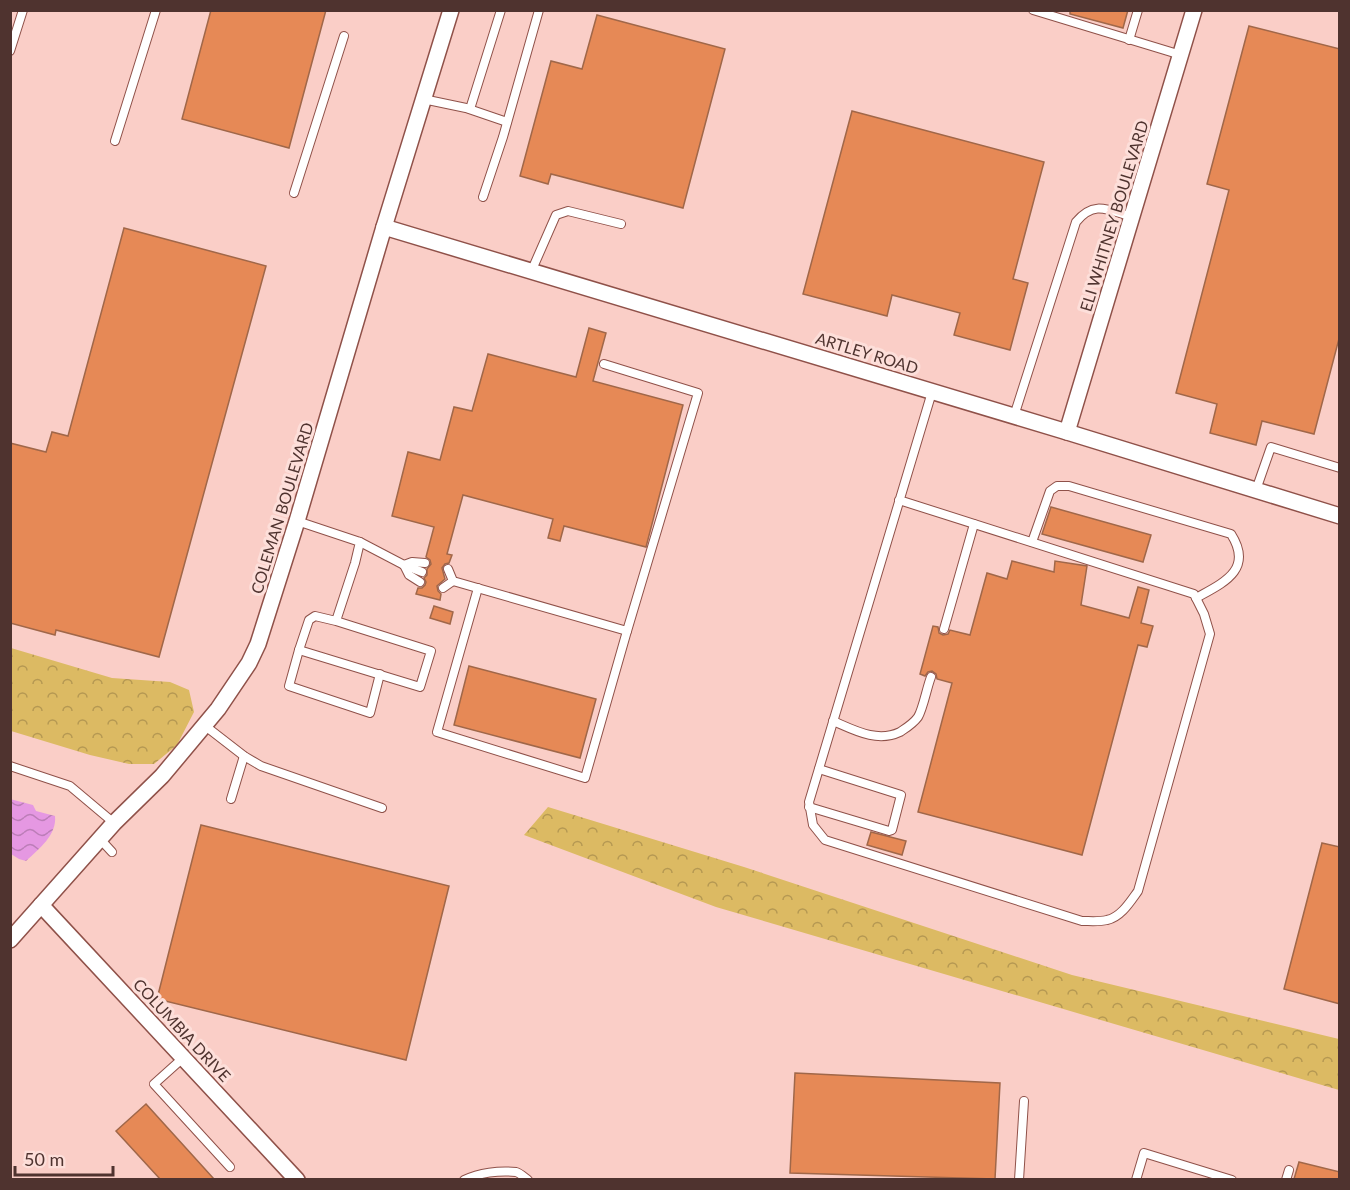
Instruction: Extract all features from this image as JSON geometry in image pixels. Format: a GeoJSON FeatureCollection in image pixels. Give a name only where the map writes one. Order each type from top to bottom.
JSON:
{"type":"FeatureCollection","features":[{"type":"Feature","properties":{"kind":"street","name":"COLEMAN BOULEVARD"},"geometry":{"type":"LineString","coordinates":[[10,940],[114,823],[162,776],[218,709],[249,663],[258,644],[297,521],[451,10]]}},
{"type":"Feature","properties":{"kind":"street","name":"ELI WHITNEY BOULEVARD"},"geometry":{"type":"LineString","coordinates":[[1067,432],[1194,10]]}},
{"type":"Feature","properties":{"kind":"street","name":"ARTLEY ROAD"},"geometry":{"type":"LineString","coordinates":[[384,227],[1340,516]]}},
{"type":"Feature","properties":{"kind":"street","name":"COLUMBIA DRIVE"},"geometry":{"type":"LineString","coordinates":[[41,905],[297,1179]]}},
{"type":"Feature","properties":{"kind":"lane"},"geometry":{"type":"LineString","coordinates":[[10,51],[23,10]]}},
{"type":"Feature","properties":{"kind":"lane"},"geometry":{"type":"LineString","coordinates":[[115,141],[156,10]]}},
{"type":"Feature","properties":{"kind":"lane"},"geometry":{"type":"LineString","coordinates":[[470,109],[501,10]]}},
{"type":"Feature","properties":{"kind":"lane"},"geometry":{"type":"LineString","coordinates":[[483,197],[507,122],[538,10]]}},
{"type":"Feature","properties":{"kind":"lane"},"geometry":{"type":"LineString","coordinates":[[1033,10],[1181,55]]}},
{"type":"Feature","properties":{"kind":"lane"},"geometry":{"type":"LineString","coordinates":[[1129,40],[1138,10]]}},
{"type":"Feature","properties":{"kind":"lane"},"geometry":{"type":"LineString","coordinates":[[294,193],[344,36]]}},
{"type":"Feature","properties":{"kind":"lane"},"geometry":{"type":"LineString","coordinates":[[423,99],[470,109],[507,122]]}},
{"type":"Feature","properties":{"kind":"lane"},"geometry":{"type":"LineString","coordinates":[[1014,416],[1076,222],[1083,213],[1092,209],[1105,209],[1132,217]]}},
{"type":"Feature","properties":{"kind":"lane"},"geometry":{"type":"LineString","coordinates":[[531,272],[556,214],[568,211],[621,224]]}},
{"type":"Feature","properties":{"kind":"lane"},"geometry":{"type":"LineString","coordinates":[[478,588],[437,732],[585,778],[698,393],[604,364]]}},
{"type":"Feature","properties":{"kind":"lane"},"geometry":{"type":"LineString","coordinates":[[899,500],[1194,594],[1204,614],[1210,634],[1138,891],[1120,913],[1108,920],[1082,921],[825,840],[813,825],[808,802],[819,769],[899,500],[932,392]]}},
{"type":"Feature","properties":{"kind":"lane"},"geometry":{"type":"LineString","coordinates":[[1256,490],[1271,447],[1340,468]]}},
{"type":"Feature","properties":{"kind":"lane"},"geometry":{"type":"LineString","coordinates":[[1032,542],[1050,491],[1058,486],[1070,486],[1231,534],[1236,542],[1239,555],[1237,568],[1225,581],[1196,598]]}},
{"type":"Feature","properties":{"kind":"lane"},"geometry":{"type":"LineString","coordinates":[[297,521],[360,542],[404,564],[409,575],[420,582]]}},
{"type":"Feature","properties":{"kind":"lane"},"geometry":{"type":"LineString","coordinates":[[944,628],[974,524]]}},
{"type":"Feature","properties":{"kind":"lane"},"geometry":{"type":"LineString","coordinates":[[336,621],[360,542]]}},
{"type":"Feature","properties":{"kind":"lane"},"geometry":{"type":"LineString","coordinates":[[404,564],[412,562],[424,568]]}},
{"type":"Feature","properties":{"kind":"lane"},"geometry":{"type":"LineString","coordinates":[[443,588],[449,580],[448,569]]}},
{"type":"Feature","properties":{"kind":"lane"},"geometry":{"type":"LineString","coordinates":[[449,580],[627,631]]}},
{"type":"Feature","properties":{"kind":"lane"},"geometry":{"type":"LineString","coordinates":[[300,650],[380,674],[420,687],[431,651],[315,616],[309,620],[289,686],[370,713],[380,674]]}},
{"type":"Feature","properties":{"kind":"lane"},"geometry":{"type":"LineString","coordinates":[[833,721],[865,734],[882,737],[894,735],[907,728],[918,717],[930,677]]}},
{"type":"Feature","properties":{"kind":"lane"},"geometry":{"type":"LineString","coordinates":[[204,725],[244,756],[261,766],[382,808]]}},
{"type":"Feature","properties":{"kind":"lane"},"geometry":{"type":"LineString","coordinates":[[231,799],[244,756]]}},
{"type":"Feature","properties":{"kind":"lane"},"geometry":{"type":"LineString","coordinates":[[10,766],[70,786],[114,823]]}},
{"type":"Feature","properties":{"kind":"lane"},"geometry":{"type":"LineString","coordinates":[[810,807],[889,831],[892,830],[901,795],[819,769]]}},
{"type":"Feature","properties":{"kind":"lane"},"geometry":{"type":"LineString","coordinates":[[100,839],[112,852]]}},
{"type":"Feature","properties":{"kind":"lane"},"geometry":{"type":"LineString","coordinates":[[183,1058],[154,1084],[230,1167]]}},
{"type":"Feature","properties":{"kind":"lane"},"geometry":{"type":"LineString","coordinates":[[1019,1179],[1024,1101]]}},
{"type":"Feature","properties":{"kind":"lane"},"geometry":{"type":"LineString","coordinates":[[1136,1179],[1144,1153],[1232,1179]]}},
{"type":"Feature","properties":{"kind":"lane"},"geometry":{"type":"LineString","coordinates":[[1286,1179],[1289,1170]]}},
{"type":"Feature","properties":{"kind":"lane"},"geometry":{"type":"LineString","coordinates":[[464,1179],[478,1173],[500,1172],[518,1172],[528,1179]]}},
{"type":"Feature","properties":{"kind":"green space"},"geometry":{"type":"Polygon","coordinates":[[[11,648],[112,678],[170,682],[189,690],[194,712],[177,745],[154,764],[129,764],[90,755],[11,731],[11,648]]]}},
{"type":"Feature","properties":{"kind":"green space"},"geometry":{"type":"Polygon","coordinates":[[[548,807],[744,867],[1072,975],[1339,1039],[1339,1090],[716,907],[524,835],[548,807]]]}},
{"type":"Feature","properties":{"kind":"water"},"geometry":{"type":"Polygon","coordinates":[[[10,799],[33,805],[36,811],[55,816],[50,835],[26,861],[11,854],[10,799]]]}},
{"type":"Feature","properties":{"kind":"building"},"geometry":{"type":"Polygon","coordinates":[[[211,10],[326,10],[289,148],[182,119],[211,10]]]}},
{"type":"Feature","properties":{"kind":"building"},"geometry":{"type":"Polygon","coordinates":[[[1070,10],[1128,10],[1123,28],[1070,14],[1070,10]]]}},
{"type":"Feature","properties":{"kind":"building"},"geometry":{"type":"Polygon","coordinates":[[[597,15],[725,49],[683,208],[551,174],[548,184],[520,176],[551,61],[582,69],[597,15]]]}},
{"type":"Feature","properties":{"kind":"building"},"geometry":{"type":"Polygon","coordinates":[[[1249,26],[1340,49],[1340,335],[1314,434],[1262,421],[1256,445],[1210,433],[1217,404],[1176,393],[1229,190],[1207,184],[1249,26]]]}},
{"type":"Feature","properties":{"kind":"building"},"geometry":{"type":"Polygon","coordinates":[[[852,111],[1044,162],[1013,279],[1028,283],[1010,350],[954,335],[960,313],[892,295],[887,316],[803,294],[852,111]]]}},
{"type":"Feature","properties":{"kind":"building"},"geometry":{"type":"Polygon","coordinates":[[[124,228],[266,266],[159,657],[56,630],[55,635],[10,623],[10,443],[46,452],[52,432],[68,436],[124,228]]]}},
{"type":"Feature","properties":{"kind":"building"},"geometry":{"type":"Polygon","coordinates":[[[589,328],[606,333],[593,381],[683,405],[646,547],[564,526],[560,541],[548,538],[553,519],[463,495],[447,554],[452,555],[449,563],[442,568],[445,579],[437,586],[441,594],[440,600],[416,594],[418,588],[425,585],[424,578],[431,564],[426,557],[434,527],[392,516],[408,452],[440,460],[454,407],[472,411],[488,354],[576,377],[589,328]]]}},
{"type":"Feature","properties":{"kind":"building"},"geometry":{"type":"Polygon","coordinates":[[[1051,507],[1151,535],[1143,562],[1042,534],[1051,507]]]}},
{"type":"Feature","properties":{"kind":"building"},"geometry":{"type":"Polygon","coordinates":[[[1012,561],[1054,572],[1055,561],[1087,566],[1081,605],[1129,618],[1138,587],[1149,590],[1141,623],[1153,626],[1147,647],[1138,645],[1082,855],[918,812],[952,683],[937,679],[936,674],[932,671],[925,676],[920,674],[933,626],[938,627],[939,633],[943,635],[948,634],[950,630],[970,635],[987,573],[1007,579],[1012,561]]]}},
{"type":"Feature","properties":{"kind":"building"},"geometry":{"type":"Polygon","coordinates":[[[434,606],[453,612],[450,624],[430,618],[434,606]]]}},
{"type":"Feature","properties":{"kind":"building"},"geometry":{"type":"Polygon","coordinates":[[[469,666],[596,699],[580,758],[454,725],[469,666]]]}},
{"type":"Feature","properties":{"kind":"building"},"geometry":{"type":"Polygon","coordinates":[[[201,825],[449,886],[406,1060],[157,999],[201,825]]]}},
{"type":"Feature","properties":{"kind":"building"},"geometry":{"type":"Polygon","coordinates":[[[871,832],[906,841],[902,855],[867,845],[871,832]]]}},
{"type":"Feature","properties":{"kind":"building"},"geometry":{"type":"Polygon","coordinates":[[[1322,843],[1340,847],[1340,1004],[1284,989],[1322,843]]]}},
{"type":"Feature","properties":{"kind":"building"},"geometry":{"type":"Polygon","coordinates":[[[795,1073],[1000,1083],[995,1179],[790,1173],[795,1073]]]}},
{"type":"Feature","properties":{"kind":"building"},"geometry":{"type":"Polygon","coordinates":[[[146,1104],[214,1179],[160,1179],[116,1131],[146,1104]]]}},
{"type":"Feature","properties":{"kind":"building"},"geometry":{"type":"Polygon","coordinates":[[[1299,1162],[1340,1172],[1340,1179],[1294,1179],[1299,1162]]]}}]}
